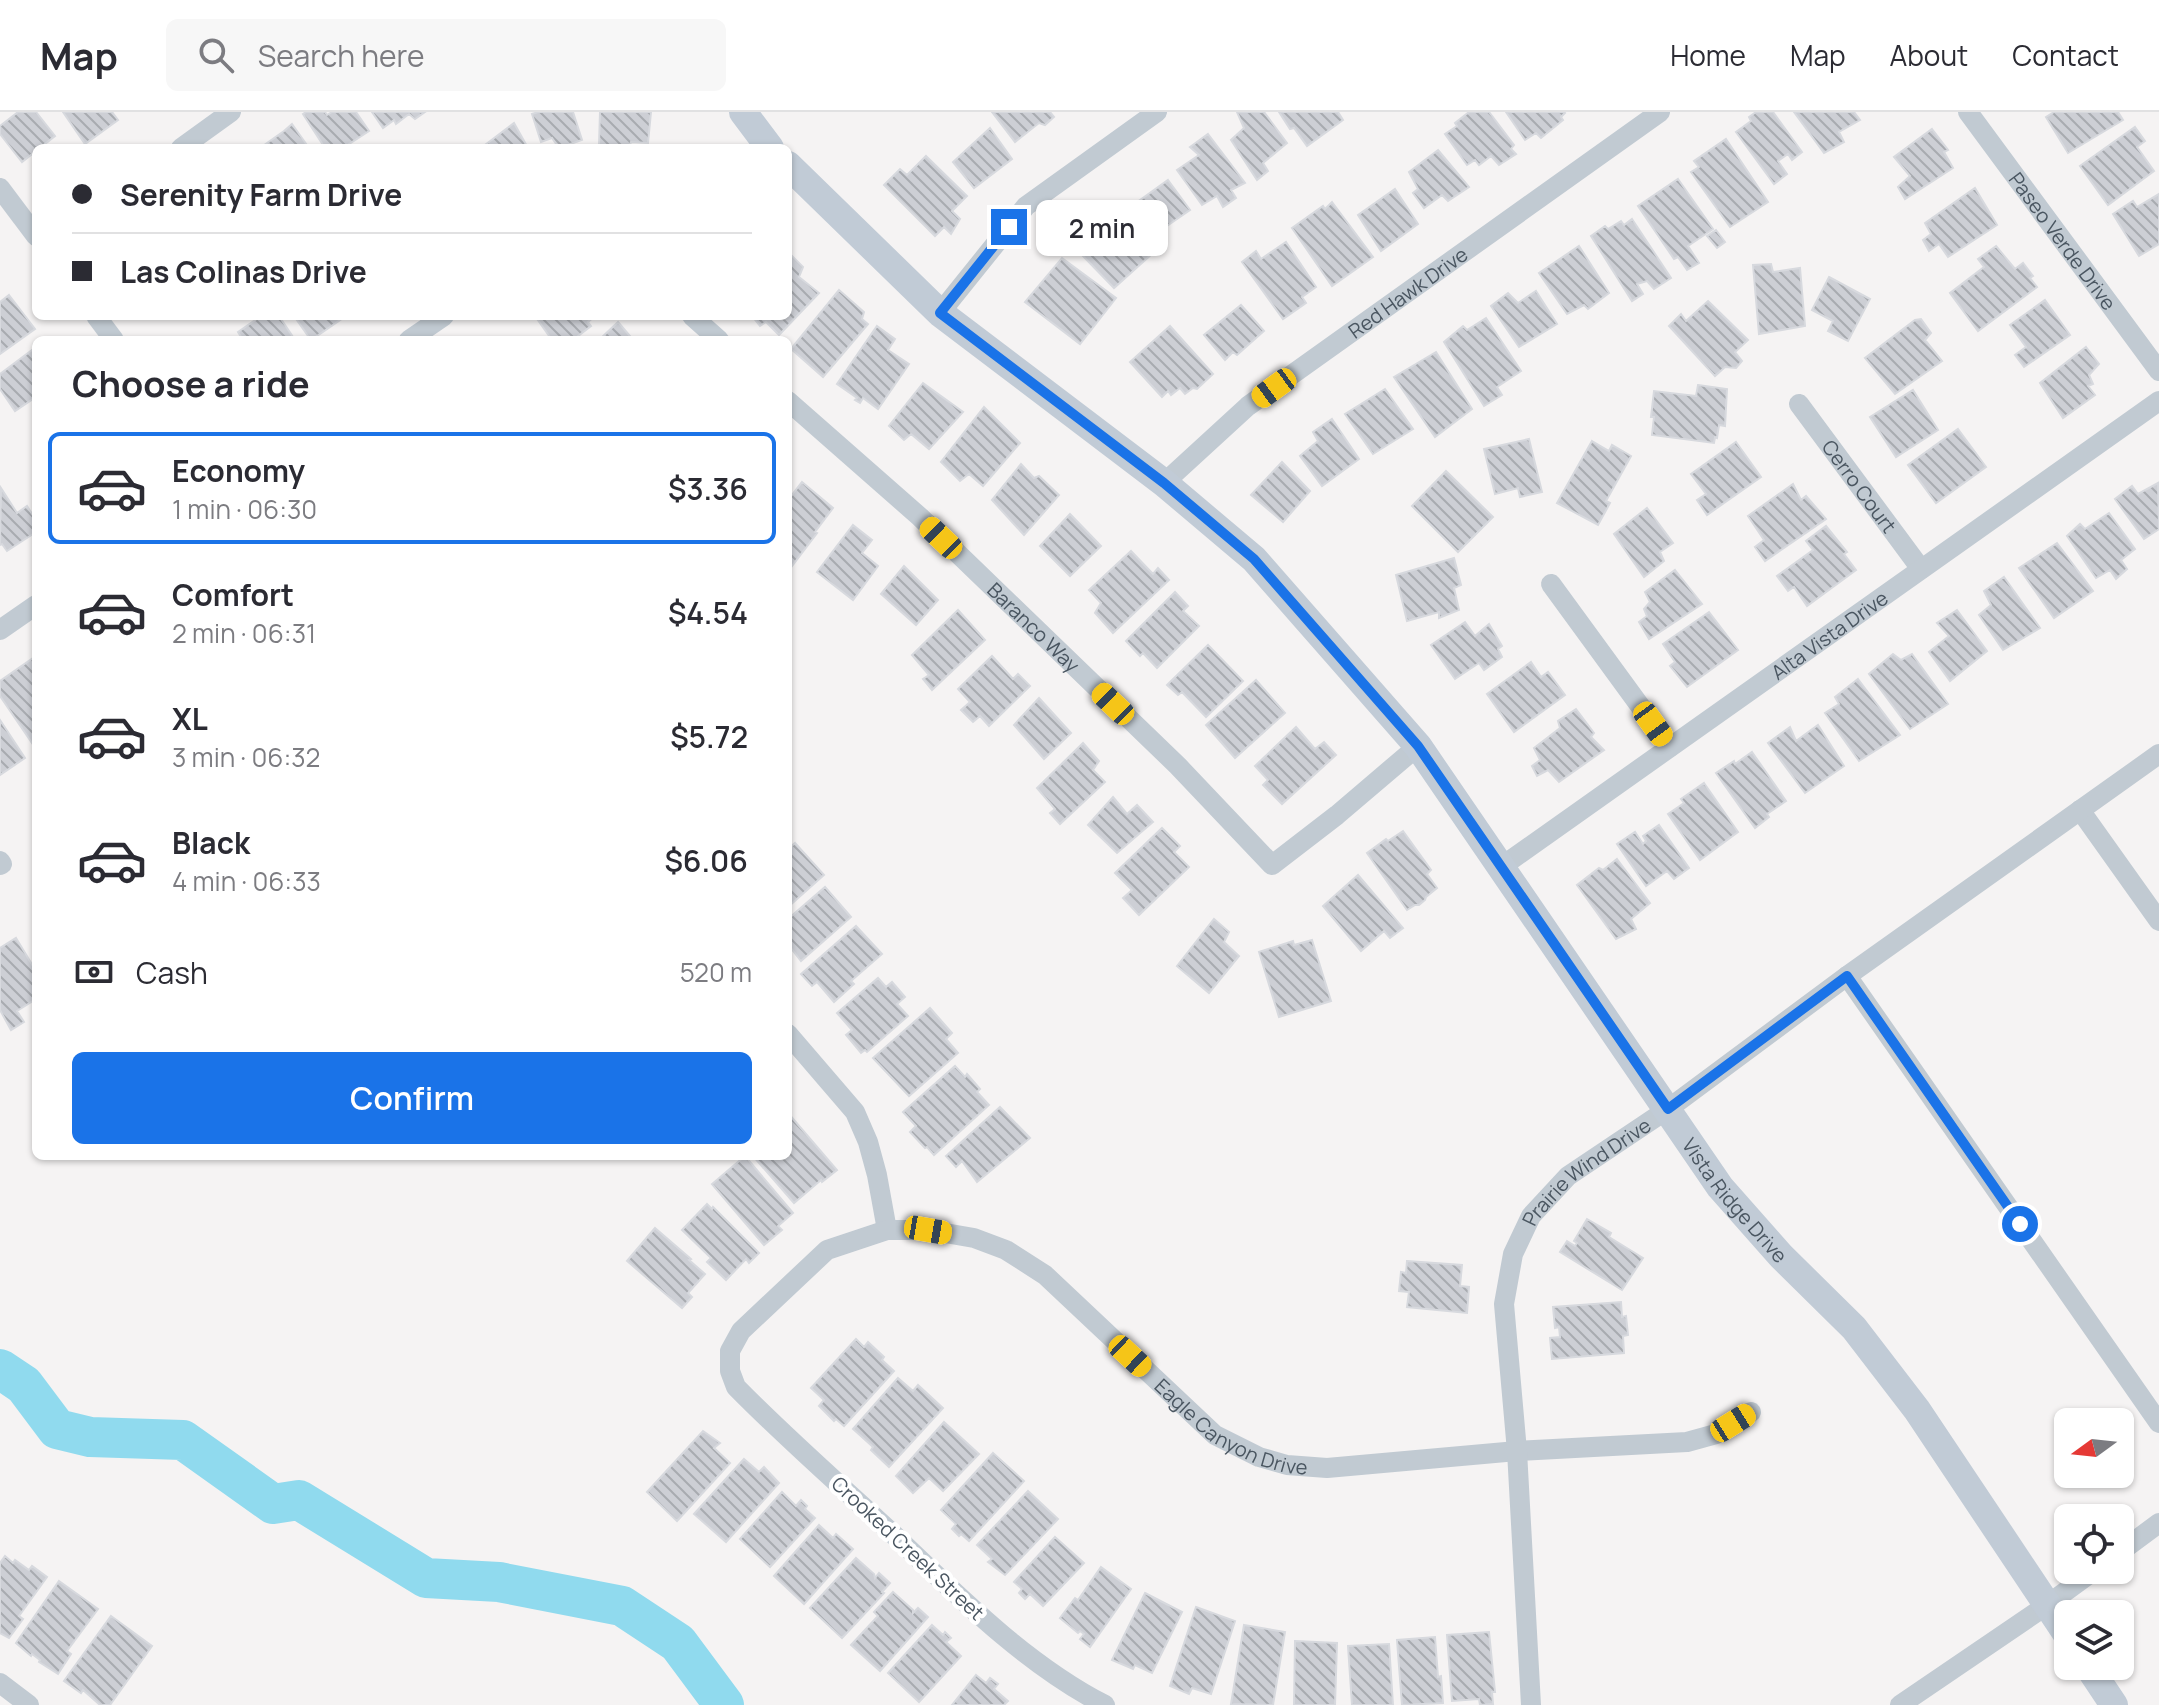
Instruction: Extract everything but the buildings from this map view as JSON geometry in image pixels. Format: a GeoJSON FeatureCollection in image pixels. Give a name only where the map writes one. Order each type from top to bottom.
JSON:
{"type":"FeatureCollection","features":[{"type":"Feature","properties":{"kind":"street"},"geometry":{"type":"LineString","coordinates":[[187,144],[231,112]]}},
{"type":"Feature","properties":{"kind":"street"},"geometry":{"type":"LineString","coordinates":[[743,112],[767,144]]}},
{"type":"Feature","properties":{"kind":"street"},"geometry":{"type":"LineString","coordinates":[[940,313],[1026,206],[1157,112]]}},
{"type":"Feature","properties":{"kind":"street","name":"Red Hawk Drive"},"geometry":{"type":"LineString","coordinates":[[1164,483],[1248,406],[1660,112]]}},
{"type":"Feature","properties":{"kind":"street","name":"Paseo Verde Drive"},"geometry":{"type":"LineString","coordinates":[[1968,112],[2159,371]]}},
{"type":"Feature","properties":{"kind":"street","name":"Vista Ridge Drive"},"geometry":{"type":"LineString","coordinates":[[792,169],[940,313],[1164,483],[1254,559],[1418,746],[1720,1187],[1781,1256],[1854,1328],[1917,1410],[2054,1615]]}},
{"type":"Feature","properties":{"kind":"street"},"geometry":{"type":"LineString","coordinates":[[0,188],[32,231]]}},
{"type":"Feature","properties":{"kind":"street"},"geometry":{"type":"LineString","coordinates":[[415,336],[438,320]]}},
{"type":"Feature","properties":{"kind":"street"},"geometry":{"type":"LineString","coordinates":[[696,320],[714,336]]}},
{"type":"Feature","properties":{"kind":"street","name":"Alta Vista Drive"},"geometry":{"type":"LineString","coordinates":[[1501,867],[2159,401]]}},
{"type":"Feature","properties":{"kind":"street","name":"Cerro Court"},"geometry":{"type":"LineString","coordinates":[[1799,404],[1921,569]]}},
{"type":"Feature","properties":{"kind":"street","name":"Baranco Way"},"geometry":{"type":"LineString","coordinates":[[792,405],[920,517],[1178,766],[1272,865],[1418,746]]}},
{"type":"Feature","properties":{"kind":"street"},"geometry":{"type":"LineString","coordinates":[[1551,584],[1670,747]]}},
{"type":"Feature","properties":{"kind":"street"},"geometry":{"type":"LineString","coordinates":[[0,630],[32,608]]}},
{"type":"Feature","properties":{"kind":"street","name":"Prairie Wind Drive"},"geometry":{"type":"LineString","coordinates":[[1531,1705],[1517,1451],[1504,1304],[1513,1254],[1531,1216],[1568,1176],[1668,1109],[1847,976],[2159,754]]}},
{"type":"Feature","properties":{"kind":"street"},"geometry":{"type":"LineString","coordinates":[[2080,810],[2159,921]]}},
{"type":"Feature","properties":{"kind":"street"},"geometry":{"type":"LineString","coordinates":[[1847,976],[2159,1423]]}},
{"type":"Feature","properties":{"kind":"street"},"geometry":{"type":"LineString","coordinates":[[792,1039],[855,1112],[874,1164],[887,1230]]}},
{"type":"Feature","properties":{"kind":"street","name":"Eagle Canyon Drive"},"geometry":{"type":"LineString","coordinates":[[730,1371],[730,1351],[741,1331],[827,1250],[887,1230],[928,1230],[974,1238],[1006,1250],[1045,1275],[1215,1435],[1259,1457],[1287,1465],[1327,1468],[1517,1451],[1687,1442],[1716,1434],[1751,1412]]}},
{"type":"Feature","properties":{"kind":"street","name":"Crooked Creek Street"},"geometry":{"type":"LineString","coordinates":[[730,1371],[736,1387],[750,1401],[948,1586],[1031,1658],[1105,1705]]}},
{"type":"Feature","properties":{"kind":"street"},"geometry":{"type":"LineString","coordinates":[[2134,1542],[2159,1523]]}},
{"type":"Feature","properties":{"kind":"street"},"geometry":{"type":"LineString","coordinates":[[1900,1705],[2076,1584]]}},
{"type":"Feature","properties":{"kind":"street"},"geometry":{"type":"LineString","coordinates":[[2097,1680],[2114,1705]]}},
{"type":"Feature","properties":{"kind":"street"},"geometry":{"type":"LineString","coordinates":[[0,1683],[29,1705]]}},
{"type":"Feature","properties":{"kind":"waterway"},"geometry":{"type":"LineString","coordinates":[[0,1369],[24,1385],[57,1429],[90,1437],[183,1440],[273,1504],[299,1500],[426,1578],[499,1582],[622,1606],[678,1643],[724,1705]]}},
{"type":"Feature","properties":{"kind":"route"},"geometry":{"type":"LineString","coordinates":[[1009,227],[940,313],[1164,483],[1254,559],[1418,746],[1668,1109],[1847,976],[2020,1224]]}}]}
